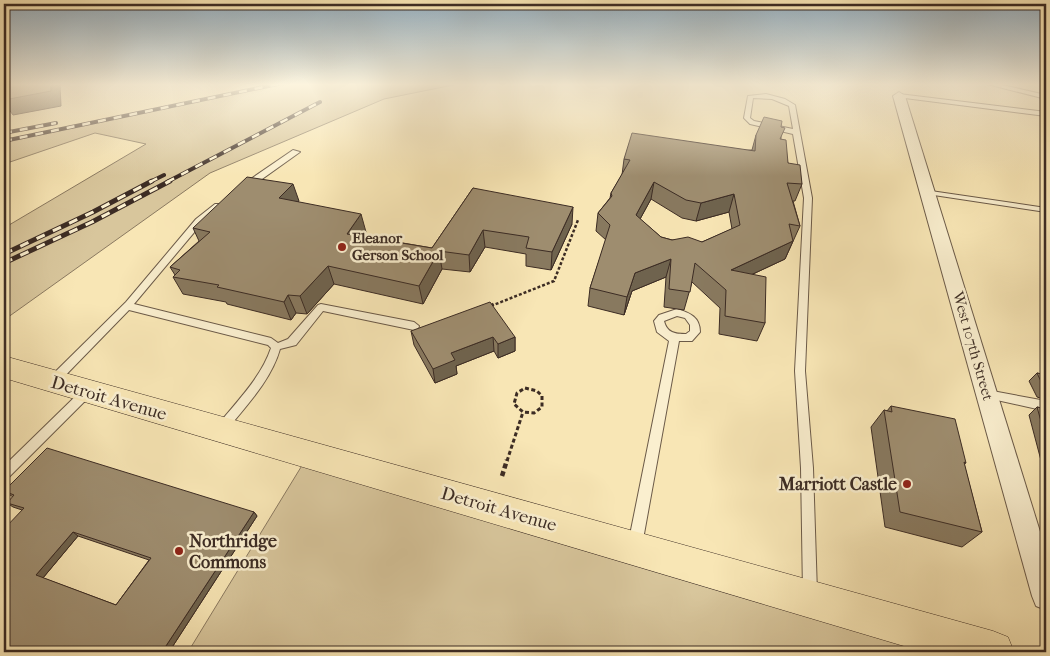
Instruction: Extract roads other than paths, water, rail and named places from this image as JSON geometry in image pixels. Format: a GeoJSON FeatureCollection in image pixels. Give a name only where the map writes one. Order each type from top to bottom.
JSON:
{"type":"FeatureCollection","features":[{"type":"Feature","properties":{"kind":"main road","name":"Detroit Avenue"},"geometry":{"type":"LineString","coordinates":[[4,367],[993,652]]}},
{"type":"Feature","properties":{"kind":"street","name":"West 107th Street"},"geometry":{"type":"LineString","coordinates":[[904,115],[1046,596]]}},
{"type":"Feature","properties":{"kind":"lane"},"geometry":{"type":"LineString","coordinates":[[748,115],[748,118],[752,123],[796,132]]}},
{"type":"Feature","properties":{"kind":"lane"},"geometry":{"type":"LineString","coordinates":[[793,115],[808,198],[800,370],[807,468],[811,599]]}},
{"type":"Feature","properties":{"kind":"lane"},"geometry":{"type":"LineString","coordinates":[[239,192],[296,152]]}},
{"type":"Feature","properties":{"kind":"lane"},"geometry":{"type":"LineString","coordinates":[[927,192],[1046,210]]}},
{"type":"Feature","properties":{"kind":"lane"},"geometry":{"type":"LineString","coordinates":[[52,381],[128,306],[199,221],[223,203]]}},
{"type":"Feature","properties":{"kind":"lane"},"geometry":{"type":"LineString","coordinates":[[128,306],[270,342],[276,347]]}},
{"type":"Feature","properties":{"kind":"lane"},"geometry":{"type":"LineString","coordinates":[[276,347],[292,342],[321,307],[414,326]]}},
{"type":"Feature","properties":{"kind":"lane"},"geometry":{"type":"LineString","coordinates":[[634,548],[675,338]]}},
{"type":"Feature","properties":{"kind":"lane"},"geometry":{"type":"LineString","coordinates":[[220,429],[268,368],[276,347]]}},
{"type":"Feature","properties":{"kind":"lane"},"geometry":{"type":"LineString","coordinates":[[4,474],[88,391]]}},
{"type":"Feature","properties":{"kind":"lane"},"geometry":{"type":"LineString","coordinates":[[987,394],[1046,406]]}},
{"type":"Feature","properties":{"kind":"railway"},"geometry":{"type":"LineString","coordinates":[[4,141],[131,115]]}},
{"type":"Feature","properties":{"kind":"railway"},"geometry":{"type":"LineString","coordinates":[[167,182],[296,115]]}},
{"type":"Feature","properties":{"kind":"railway"},"geometry":{"type":"LineString","coordinates":[[4,133],[56,123]]}},
{"type":"Feature","properties":{"kind":"railway"},"geometry":{"type":"LineString","coordinates":[[152,181],[164,175]]}},
{"type":"Feature","properties":{"kind":"railway"},"geometry":{"type":"LineString","coordinates":[[4,254],[93,212],[152,181]]}},
{"type":"Feature","properties":{"kind":"railway"},"geometry":{"type":"LineString","coordinates":[[4,263],[92,222],[170,181]]}},
{"type":"Feature","properties":{"kind":"place","name":"Eleanor Gerson School"},"geometry":{"type":"Point","coordinates":[342,247]}},
{"type":"Feature","properties":{"kind":"place","name":"Marriott Castle"},"geometry":{"type":"Point","coordinates":[907,484]}},
{"type":"Feature","properties":{"kind":"place","name":"Northridge Commons"},"geometry":{"type":"Point","coordinates":[179,551]}}]}
